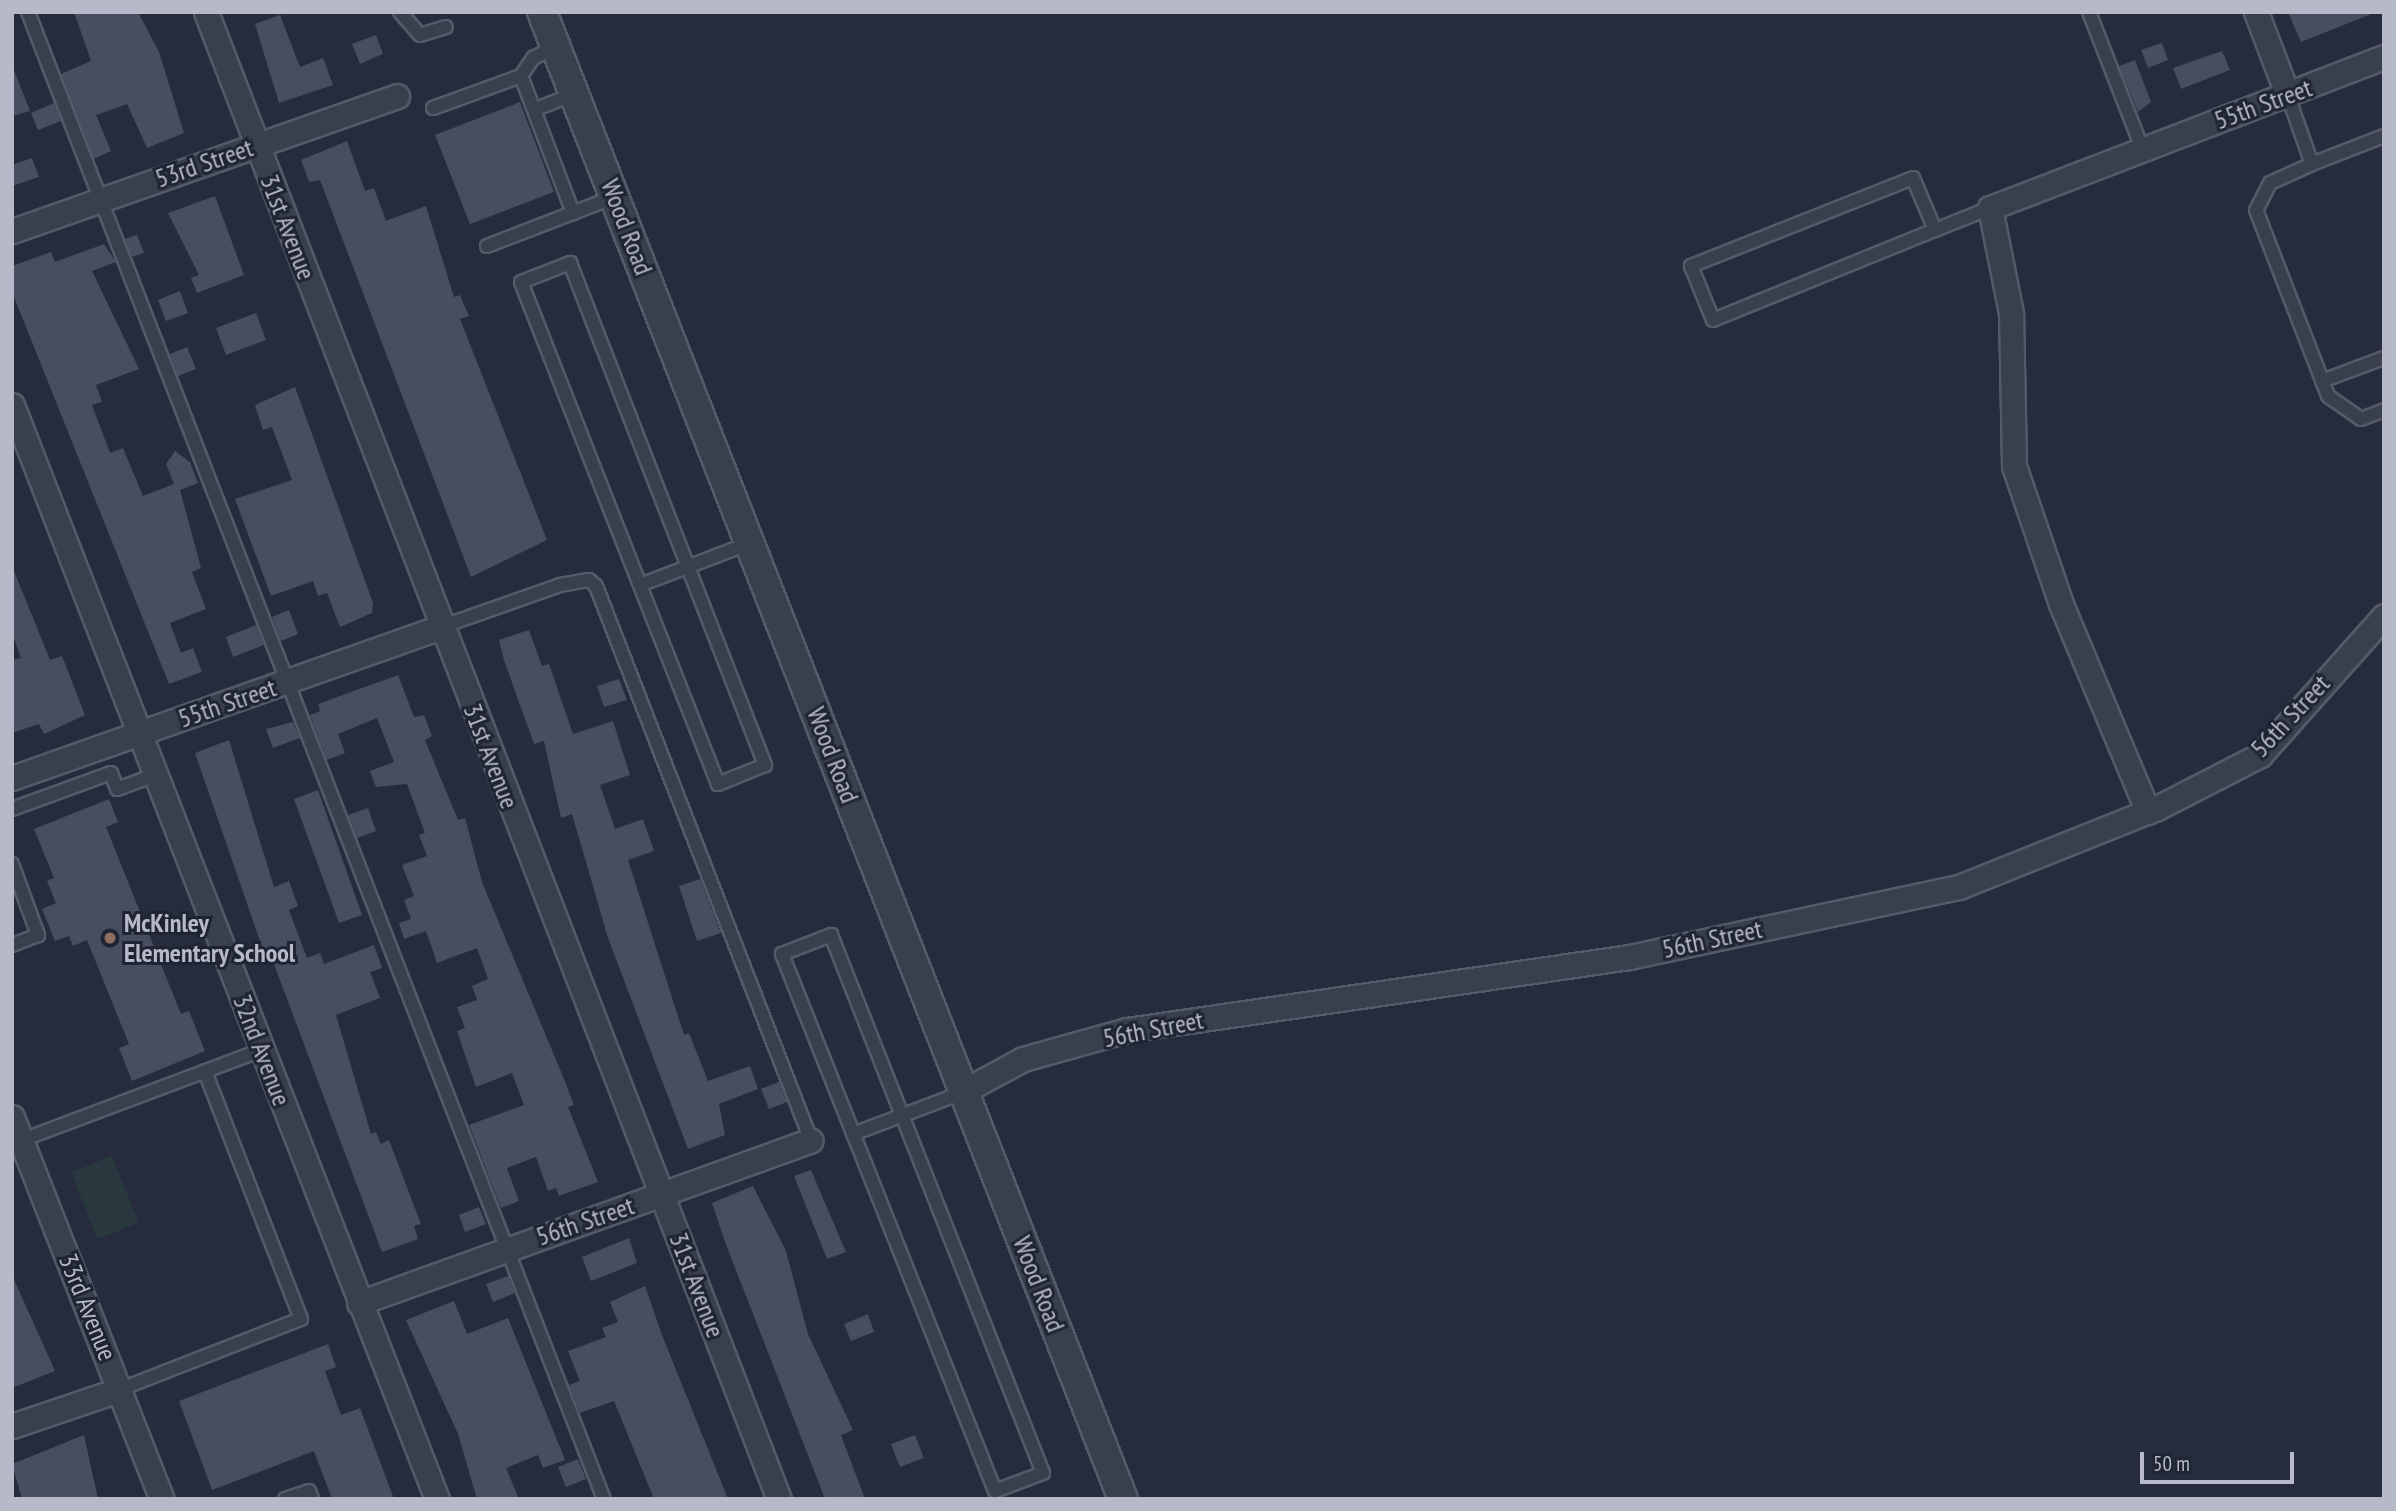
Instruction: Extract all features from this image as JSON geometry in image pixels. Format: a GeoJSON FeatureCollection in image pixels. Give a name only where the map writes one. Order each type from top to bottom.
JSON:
{"type":"FeatureCollection","features":[{"type":"Feature","properties":{"kind":"street","name":"31st Avenue"},"geometry":{"type":"LineString","coordinates":[[206,12],[779,1499]]}},
{"type":"Feature","properties":{"kind":"street","name":"Wood Road"},"geometry":{"type":"LineString","coordinates":[[542,12],[1123,1499]]}},
{"type":"Feature","properties":{"kind":"street"},"geometry":{"type":"LineString","coordinates":[[2256,12],[2288,96]]}},
{"type":"Feature","properties":{"kind":"street","name":"55th Street"},"geometry":{"type":"LineString","coordinates":[[1990,208],[2384,57]]}},
{"type":"Feature","properties":{"kind":"street","name":"53rd Street"},"geometry":{"type":"LineString","coordinates":[[12,231],[397,96]]}},
{"type":"Feature","properties":{"kind":"street"},"geometry":{"type":"LineString","coordinates":[[1990,208],[2011,313],[2014,466],[2061,604],[2148,812]]}},
{"type":"Feature","properties":{"kind":"street","name":"32nd Avenue"},"geometry":{"type":"LineString","coordinates":[[12,405],[437,1499]]}},
{"type":"Feature","properties":{"kind":"street","name":"56th Street"},"geometry":{"type":"LineString","coordinates":[[964,1091],[1023,1059],[1128,1030],[1629,957],[1959,887],[2148,812],[2260,755],[2384,616]]}},
{"type":"Feature","properties":{"kind":"street","name":"55th Street"},"geometry":{"type":"LineString","coordinates":[[12,778],[441,627]]}},
{"type":"Feature","properties":{"kind":"street","name":"33rd Avenue"},"geometry":{"type":"LineString","coordinates":[[12,1117],[162,1499]]}},
{"type":"Feature","properties":{"kind":"street","name":"56th Street"},"geometry":{"type":"LineString","coordinates":[[359,1303],[811,1140]]}},
{"type":"Feature","properties":{"kind":"street"},"geometry":{"type":"LineString","coordinates":[[12,1426],[121,1389]]}},
{"type":"Feature","properties":{"kind":"lane"},"geometry":{"type":"LineString","coordinates":[[28,12],[604,1499]]}},
{"type":"Feature","properties":{"kind":"lane"},"geometry":{"type":"LineString","coordinates":[[400,12],[420,35],[446,27]]}},
{"type":"Feature","properties":{"kind":"lane"},"geometry":{"type":"LineString","coordinates":[[2089,12],[2142,148]]}},
{"type":"Feature","properties":{"kind":"lane"},"geometry":{"type":"LineString","coordinates":[[433,108],[521,76],[533,58],[556,47]]}},
{"type":"Feature","properties":{"kind":"lane"},"geometry":{"type":"LineString","coordinates":[[521,76],[573,213]]}},
{"type":"Feature","properties":{"kind":"lane"},"geometry":{"type":"LineString","coordinates":[[536,110],[574,94]]}},
{"type":"Feature","properties":{"kind":"lane"},"geometry":{"type":"LineString","coordinates":[[2288,96],[2312,164]]}},
{"type":"Feature","properties":{"kind":"lane"},"geometry":{"type":"LineString","coordinates":[[2384,135],[2270,183],[2256,210],[2328,396],[2361,419],[2384,411]]}},
{"type":"Feature","properties":{"kind":"lane"},"geometry":{"type":"LineString","coordinates":[[1935,230],[1913,178],[1691,266],[1713,320],[1990,208]]}},
{"type":"Feature","properties":{"kind":"lane"},"geometry":{"type":"LineString","coordinates":[[487,246],[615,197]]}},
{"type":"Feature","properties":{"kind":"lane"},"geometry":{"type":"LineString","coordinates":[[570,263],[765,765],[718,784],[640,585],[521,282],[570,263]]}},
{"type":"Feature","properties":{"kind":"lane"},"geometry":{"type":"LineString","coordinates":[[2322,381],[2384,358]]}},
{"type":"Feature","properties":{"kind":"lane"},"geometry":{"type":"LineString","coordinates":[[640,585],[750,543]]}},
{"type":"Feature","properties":{"kind":"lane"},"geometry":{"type":"LineString","coordinates":[[441,627],[560,585],[589,580],[596,586],[811,1140]]}},
{"type":"Feature","properties":{"kind":"lane"},"geometry":{"type":"LineString","coordinates":[[12,817],[12,810],[111,773],[117,789],[155,775]]}},
{"type":"Feature","properties":{"kind":"lane"},"geometry":{"type":"LineString","coordinates":[[12,864],[38,935],[12,945]]}},
{"type":"Feature","properties":{"kind":"lane"},"geometry":{"type":"LineString","coordinates":[[831,935],[900,1117],[1043,1473],[995,1491],[782,954],[831,935]]}},
{"type":"Feature","properties":{"kind":"lane"},"geometry":{"type":"LineString","coordinates":[[22,1140],[261,1050]]}},
{"type":"Feature","properties":{"kind":"lane"},"geometry":{"type":"LineString","coordinates":[[121,1389],[301,1319],[205,1071]]}},
{"type":"Feature","properties":{"kind":"lane"},"geometry":{"type":"LineString","coordinates":[[853,1134],[964,1091]]}},
{"type":"Feature","properties":{"kind":"lane"},"geometry":{"type":"LineString","coordinates":[[285,1499],[309,1491],[312,1499]]}},
{"type":"Feature","properties":{"kind":"shaded area"},"geometry":{"type":"Polygon","coordinates":[[[112,1156],[139,1223],[97,1239],[71,1172],[112,1156]]]}},
{"type":"Feature","properties":{"kind":"building"},"geometry":{"type":"Polygon","coordinates":[[[74,12],[138,12],[159,52],[184,133],[147,148],[127,104],[96,115],[111,151],[94,159],[61,74],[91,61],[74,12]]]}},
{"type":"Feature","properties":{"kind":"building"},"geometry":{"type":"Polygon","coordinates":[[[2288,12],[2374,12],[2374,13],[2301,42],[2288,12]]]}},
{"type":"Feature","properties":{"kind":"building"},"geometry":{"type":"Polygon","coordinates":[[[280,15],[300,67],[323,58],[333,85],[279,103],[255,24],[280,15]]]}},
{"type":"Feature","properties":{"kind":"building"},"geometry":{"type":"Polygon","coordinates":[[[376,35],[383,54],[360,64],[352,44],[376,35]]]}},
{"type":"Feature","properties":{"kind":"building"},"geometry":{"type":"Polygon","coordinates":[[[2162,43],[2168,60],[2148,68],[2141,50],[2162,43]]]}},
{"type":"Feature","properties":{"kind":"building"},"geometry":{"type":"Polygon","coordinates":[[[2222,51],[2230,70],[2181,89],[2173,68],[2222,51]]]}},
{"type":"Feature","properties":{"kind":"building"},"geometry":{"type":"Polygon","coordinates":[[[2135,60],[2151,102],[2138,112],[2119,66],[2135,60]]]}},
{"type":"Feature","properties":{"kind":"building"},"geometry":{"type":"Polygon","coordinates":[[[12,65],[30,111],[12,116],[12,65]]]}},
{"type":"Feature","properties":{"kind":"building"},"geometry":{"type":"Polygon","coordinates":[[[520,102],[554,192],[470,224],[435,135],[520,102]]]}},
{"type":"Feature","properties":{"kind":"building"},"geometry":{"type":"Polygon","coordinates":[[[54,103],[61,121],[38,130],[31,113],[54,103]]]}},
{"type":"Feature","properties":{"kind":"building"},"geometry":{"type":"Polygon","coordinates":[[[347,141],[365,191],[374,188],[386,221],[426,206],[454,297],[460,295],[469,316],[460,319],[547,540],[471,577],[320,180],[309,182],[301,160],[347,141]]]}},
{"type":"Feature","properties":{"kind":"building"},"geometry":{"type":"Polygon","coordinates":[[[32,158],[39,177],[12,186],[12,165],[32,158]]]}},
{"type":"Feature","properties":{"kind":"building"},"geometry":{"type":"Polygon","coordinates":[[[215,196],[244,275],[197,293],[191,278],[199,275],[168,213],[215,196]]]}},
{"type":"Feature","properties":{"kind":"building"},"geometry":{"type":"Polygon","coordinates":[[[137,235],[144,253],[132,257],[125,239],[137,235]]]}},
{"type":"Feature","properties":{"kind":"building"},"geometry":{"type":"Polygon","coordinates":[[[104,244],[116,262],[92,271],[139,369],[96,385],[102,402],[92,405],[110,453],[123,448],[143,496],[174,484],[166,464],[175,451],[190,462],[198,483],[180,490],[201,568],[192,572],[206,609],[170,623],[181,653],[193,648],[202,672],[169,684],[12,292],[12,266],[51,252],[55,262],[104,244]]]}},
{"type":"Feature","properties":{"kind":"building"},"geometry":{"type":"Polygon","coordinates":[[[180,291],[188,313],[166,321],[158,300],[180,291]]]}},
{"type":"Feature","properties":{"kind":"building"},"geometry":{"type":"Polygon","coordinates":[[[256,313],[266,340],[226,355],[216,328],[256,313]]]}},
{"type":"Feature","properties":{"kind":"building"},"geometry":{"type":"Polygon","coordinates":[[[187,347],[196,369],[178,376],[170,354],[187,347]]]}},
{"type":"Feature","properties":{"kind":"building"},"geometry":{"type":"Polygon","coordinates":[[[295,387],[373,603],[372,613],[340,627],[327,593],[318,596],[313,581],[271,596],[235,499],[292,480],[272,427],[263,430],[255,405],[295,387]]]}},
{"type":"Feature","properties":{"kind":"building"},"geometry":{"type":"Polygon","coordinates":[[[12,566],[50,660],[62,656],[85,715],[44,734],[39,724],[12,733],[12,660],[21,658],[12,633],[12,566]]]}},
{"type":"Feature","properties":{"kind":"building"},"geometry":{"type":"Polygon","coordinates":[[[289,610],[298,634],[281,641],[272,617],[289,610]]]}},
{"type":"Feature","properties":{"kind":"building"},"geometry":{"type":"Polygon","coordinates":[[[256,625],[264,645],[233,657],[226,637],[256,625]]]}},
{"type":"Feature","properties":{"kind":"building"},"geometry":{"type":"Polygon","coordinates":[[[529,630],[542,666],[549,664],[573,734],[613,721],[630,775],[600,785],[615,829],[643,819],[654,851],[628,860],[684,1035],[689,1033],[708,1081],[750,1066],[758,1089],[719,1104],[725,1135],[688,1149],[608,938],[572,814],[561,818],[544,741],[534,744],[504,660],[499,640],[529,630]]]}},
{"type":"Feature","properties":{"kind":"building"},"geometry":{"type":"Polygon","coordinates":[[[398,675],[414,717],[424,715],[432,736],[425,740],[458,820],[465,818],[482,882],[564,1079],[574,1105],[568,1107],[598,1182],[559,1196],[556,1188],[548,1191],[536,1157],[507,1168],[519,1201],[501,1208],[469,1125],[524,1105],[512,1073],[476,1087],[457,1031],[465,1028],[457,1007],[477,1000],[472,986],[488,979],[477,948],[437,963],[426,931],[404,939],[399,923],[411,919],[404,900],[414,896],[402,865],[427,856],[419,835],[425,833],[407,784],[376,787],[370,771],[394,762],[377,718],[338,734],[345,753],[327,760],[310,715],[320,711],[318,704],[398,675]]]}},
{"type":"Feature","properties":{"kind":"building"},"geometry":{"type":"Polygon","coordinates":[[[619,679],[627,700],[604,707],[597,686],[619,679]]]}},
{"type":"Feature","properties":{"kind":"building"},"geometry":{"type":"Polygon","coordinates":[[[293,722],[300,738],[273,748],[266,729],[293,722]]]}},
{"type":"Feature","properties":{"kind":"building"},"geometry":{"type":"Polygon","coordinates":[[[229,740],[274,887],[289,881],[298,906],[289,910],[307,958],[320,953],[324,964],[374,945],[382,968],[370,972],[380,998],[336,1015],[371,1134],[376,1132],[381,1144],[389,1140],[421,1224],[414,1226],[418,1239],[382,1252],[272,959],[267,961],[195,753],[229,740]]]}},
{"type":"Feature","properties":{"kind":"building"},"geometry":{"type":"Polygon","coordinates":[[[318,790],[362,915],[339,923],[294,799],[318,790]]]}},
{"type":"Feature","properties":{"kind":"building","name":"McKinley Elementary School"},"geometry":{"type":"Polygon","coordinates":[[[109,799],[118,822],[106,827],[181,1014],[189,1011],[205,1051],[132,1081],[119,1048],[129,1044],[87,940],[73,946],[69,936],[55,941],[42,909],[56,903],[47,881],[54,878],[34,829],[109,799]]]}},
{"type":"Feature","properties":{"kind":"building"},"geometry":{"type":"Polygon","coordinates":[[[368,808],[376,831],[357,838],[348,815],[368,808]]]}},
{"type":"Feature","properties":{"kind":"building"},"geometry":{"type":"Polygon","coordinates":[[[700,879],[721,933],[697,941],[679,886],[700,879]]]}},
{"type":"Feature","properties":{"kind":"building"},"geometry":{"type":"Polygon","coordinates":[[[779,1082],[787,1102],[769,1109],[761,1089],[779,1082]]]}},
{"type":"Feature","properties":{"kind":"building"},"geometry":{"type":"Polygon","coordinates":[[[811,1170],[846,1252],[827,1259],[794,1176],[811,1170]]]}},
{"type":"Feature","properties":{"kind":"building"},"geometry":{"type":"Polygon","coordinates":[[[753,1186],[786,1251],[808,1334],[853,1430],[841,1435],[865,1499],[825,1499],[725,1242],[712,1203],[753,1186]]]}},
{"type":"Feature","properties":{"kind":"building"},"geometry":{"type":"Polygon","coordinates":[[[479,1207],[486,1224],[465,1232],[459,1215],[479,1207]]]}},
{"type":"Feature","properties":{"kind":"building"},"geometry":{"type":"Polygon","coordinates":[[[629,1238],[637,1263],[591,1281],[582,1257],[629,1238]]]}},
{"type":"Feature","properties":{"kind":"building"},"geometry":{"type":"Polygon","coordinates":[[[12,1275],[55,1371],[12,1388],[12,1275]]]}},
{"type":"Feature","properties":{"kind":"building"},"geometry":{"type":"Polygon","coordinates":[[[508,1276],[515,1293],[493,1302],[486,1284],[508,1276]]]}},
{"type":"Feature","properties":{"kind":"building"},"geometry":{"type":"Polygon","coordinates":[[[645,1286],[728,1499],[654,1499],[614,1401],[580,1413],[569,1385],[580,1381],[568,1351],[606,1337],[602,1328],[618,1322],[610,1302],[645,1286]]]}},
{"type":"Feature","properties":{"kind":"building"},"geometry":{"type":"Polygon","coordinates":[[[454,1301],[467,1334],[508,1318],[565,1460],[543,1468],[538,1455],[506,1468],[519,1499],[477,1499],[458,1434],[406,1320],[454,1301]]]}},
{"type":"Feature","properties":{"kind":"building"},"geometry":{"type":"Polygon","coordinates":[[[868,1314],[874,1332],[851,1341],[844,1324],[868,1314]]]}},
{"type":"Feature","properties":{"kind":"building"},"geometry":{"type":"Polygon","coordinates":[[[328,1344],[336,1367],[325,1371],[341,1415],[360,1408],[394,1499],[332,1499],[314,1451],[212,1490],[179,1401],[328,1344]]]}},
{"type":"Feature","properties":{"kind":"building"},"geometry":{"type":"Polygon","coordinates":[[[84,1435],[98,1499],[22,1499],[12,1464],[84,1435]]]}},
{"type":"Feature","properties":{"kind":"building"},"geometry":{"type":"Polygon","coordinates":[[[915,1435],[924,1458],[900,1467],[891,1444],[915,1435]]]}},
{"type":"Feature","properties":{"kind":"building"},"geometry":{"type":"Polygon","coordinates":[[[578,1459],[586,1479],[566,1487],[558,1467],[578,1459]]]}},
{"type":"Feature","properties":{"kind":"place","name":"McKinley Elementary School"},"geometry":{"type":"Point","coordinates":[110,938]}}]}
